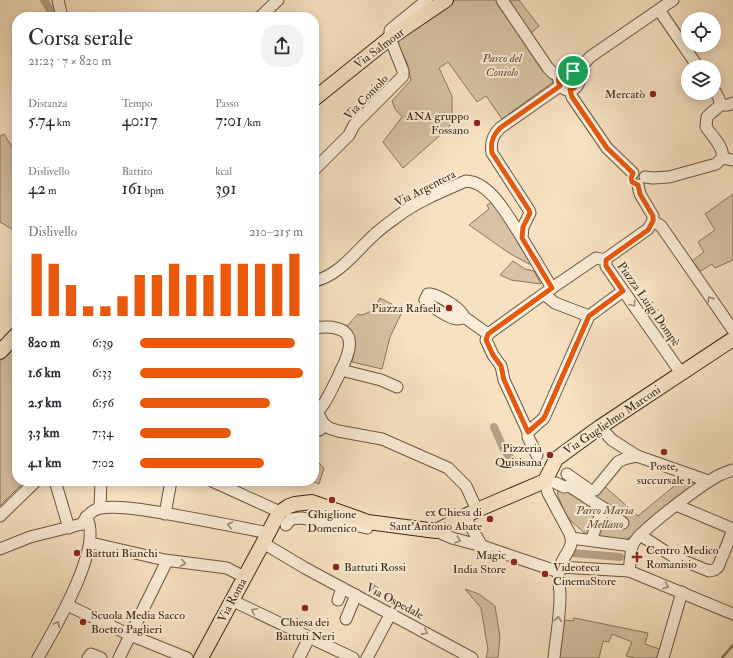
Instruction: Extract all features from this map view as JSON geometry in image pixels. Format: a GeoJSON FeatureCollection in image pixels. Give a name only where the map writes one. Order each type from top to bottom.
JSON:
{"type":"FeatureCollection","features":[{"type":"Feature","properties":{"kind":"main road","name":"Via Salmour"},"geometry":{"type":"LineString","coordinates":[[319,95],[390,38],[446,0]]}},
{"type":"Feature","properties":{"kind":"main road"},"geometry":{"type":"LineString","coordinates":[[0,352],[12,339]]}},
{"type":"Feature","properties":{"kind":"main road","name":"Via Guglielmo Marconi"},"geometry":{"type":"LineString","coordinates":[[551,482],[556,459],[600,427],[733,339]]}},
{"type":"Feature","properties":{"kind":"main road"},"geometry":{"type":"LineString","coordinates":[[266,538],[274,520],[283,519],[295,504],[312,502],[368,522],[436,531],[471,513],[551,482]]}},
{"type":"Feature","properties":{"kind":"main road","name":"Via Roma"},"geometry":{"type":"LineString","coordinates":[[201,658],[231,600],[266,538]]}},
{"type":"Feature","properties":{"kind":"street"},"geometry":{"type":"LineString","coordinates":[[58,0],[61,12]]}},
{"type":"Feature","properties":{"kind":"street"},"geometry":{"type":"LineString","coordinates":[[265,12],[278,0]]}},
{"type":"Feature","properties":{"kind":"street"},"geometry":{"type":"LineString","coordinates":[[390,38],[390,30],[427,0]]}},
{"type":"Feature","properties":{"kind":"street"},"geometry":{"type":"LineString","coordinates":[[502,0],[548,68],[563,84],[607,148],[633,173],[637,171],[641,172],[642,181],[640,194],[653,216],[653,221],[660,226],[733,330]]}},
{"type":"Feature","properties":{"kind":"street"},"geometry":{"type":"LineString","coordinates":[[576,72],[590,57],[673,0]]}},
{"type":"Feature","properties":{"kind":"street"},"geometry":{"type":"LineString","coordinates":[[659,10],[693,60]]}},
{"type":"Feature","properties":{"kind":"street","name":"Via Coniolo"},"geometry":{"type":"LineString","coordinates":[[319,165],[349,135],[354,125],[403,76],[404,71],[390,38]]}},
{"type":"Feature","properties":{"kind":"street"},"geometry":{"type":"LineString","coordinates":[[563,84],[561,73],[567,70],[576,72]]}},
{"type":"Feature","properties":{"kind":"street"},"geometry":{"type":"LineString","coordinates":[[522,232],[530,213],[492,153],[490,146],[492,138],[500,128],[563,84],[576,87],[579,81],[576,72]]}},
{"type":"Feature","properties":{"kind":"street"},"geometry":{"type":"LineString","coordinates":[[720,100],[720,106]]}},
{"type":"Feature","properties":{"kind":"street"},"geometry":{"type":"LineString","coordinates":[[642,181],[653,178],[669,177],[716,164],[728,159],[723,155],[722,148],[706,128],[706,124],[707,117],[720,106],[733,103]]}},
{"type":"Feature","properties":{"kind":"street","name":"Via Argentera"},"geometry":{"type":"LineString","coordinates":[[319,279],[330,275],[375,234],[399,215],[419,203],[466,181],[484,187],[522,232],[548,291]]}},
{"type":"Feature","properties":{"kind":"street","name":"Piazza Luigi Dompè"},"geometry":{"type":"LineString","coordinates":[[653,221],[648,230],[606,260],[606,266],[681,373]]}},
{"type":"Feature","properties":{"kind":"street"},"geometry":{"type":"LineString","coordinates":[[537,455],[528,437],[528,432],[514,398],[504,380],[501,366],[488,345],[486,340],[488,334],[596,258],[606,260]]}},
{"type":"Feature","properties":{"kind":"street"},"geometry":{"type":"LineString","coordinates":[[548,291],[554,303],[589,316]]}},
{"type":"Feature","properties":{"kind":"street"},"geometry":{"type":"LineString","coordinates":[[528,432],[544,418],[589,316],[623,291]]}},
{"type":"Feature","properties":{"kind":"street"},"geometry":{"type":"LineString","coordinates":[[464,317],[488,334]]}},
{"type":"Feature","properties":{"kind":"street"},"geometry":{"type":"LineString","coordinates":[[319,328],[334,327],[340,329],[348,337],[349,352],[324,405],[319,419]]}},
{"type":"Feature","properties":{"kind":"street"},"geometry":{"type":"LineString","coordinates":[[341,370],[381,380],[397,387]]}},
{"type":"Feature","properties":{"kind":"street"},"geometry":{"type":"LineString","coordinates":[[319,423],[329,432],[338,431],[382,439],[448,468],[466,486],[471,513],[482,546]]}},
{"type":"Feature","properties":{"kind":"street"},"geometry":{"type":"LineString","coordinates":[[600,427],[612,440],[637,456],[708,481]]}},
{"type":"Feature","properties":{"kind":"street"},"geometry":{"type":"LineString","coordinates":[[589,494],[595,490],[618,462],[637,456]]}},
{"type":"Feature","properties":{"kind":"street"},"geometry":{"type":"LineString","coordinates":[[630,572],[633,542],[640,535],[708,481],[733,470]]}},
{"type":"Feature","properties":{"kind":"street"},"geometry":{"type":"LineString","coordinates":[[567,474],[604,509],[623,523]]}},
{"type":"Feature","properties":{"kind":"street"},"geometry":{"type":"LineString","coordinates":[[554,658],[560,597],[559,570],[571,547],[572,538],[548,493],[551,482],[564,487],[569,486],[589,494]]}},
{"type":"Feature","properties":{"kind":"street"},"geometry":{"type":"LineString","coordinates":[[0,516],[31,486]]}},
{"type":"Feature","properties":{"kind":"street"},"geometry":{"type":"LineString","coordinates":[[56,486],[69,528]]}},
{"type":"Feature","properties":{"kind":"street"},"geometry":{"type":"LineString","coordinates":[[100,508],[101,486]]}},
{"type":"Feature","properties":{"kind":"street"},"geometry":{"type":"LineString","coordinates":[[164,514],[170,486]]}},
{"type":"Feature","properties":{"kind":"street"},"geometry":{"type":"LineString","coordinates":[[221,486],[283,519],[301,518],[368,528]]}},
{"type":"Feature","properties":{"kind":"street"},"geometry":{"type":"LineString","coordinates":[[640,535],[674,557],[709,571],[718,567],[733,530],[676,505]]}},
{"type":"Feature","properties":{"kind":"street"},"geometry":{"type":"LineString","coordinates":[[0,549],[30,537],[69,528],[84,521],[94,510],[100,508],[142,510],[266,538]]}},
{"type":"Feature","properties":{"kind":"street"},"geometry":{"type":"LineString","coordinates":[[592,538],[604,509]]}},
{"type":"Feature","properties":{"kind":"street"},"geometry":{"type":"LineString","coordinates":[[38,658],[67,605],[80,576],[91,543],[90,525],[84,521]]}},
{"type":"Feature","properties":{"kind":"street"},"geometry":{"type":"LineString","coordinates":[[436,531],[452,538],[559,570],[630,572],[733,614]]}},
{"type":"Feature","properties":{"kind":"street","name":"Via Ospedale"},"geometry":{"type":"LineString","coordinates":[[266,538],[275,551],[472,658]]}},
{"type":"Feature","properties":{"kind":"street"},"geometry":{"type":"LineString","coordinates":[[572,538],[632,546]]}},
{"type":"Feature","properties":{"kind":"street"},"geometry":{"type":"LineString","coordinates":[[91,543],[167,561],[227,568],[244,577]]}},
{"type":"Feature","properties":{"kind":"street"},"geometry":{"type":"LineString","coordinates":[[119,658],[167,561]]}},
{"type":"Feature","properties":{"kind":"street"},"geometry":{"type":"LineString","coordinates":[[338,600],[342,588]]}},
{"type":"Feature","properties":{"kind":"street"},"geometry":{"type":"LineString","coordinates":[[663,658],[682,592]]}},
{"type":"Feature","properties":{"kind":"street"},"geometry":{"type":"LineString","coordinates":[[346,619],[356,595]]}},
{"type":"Feature","properties":{"kind":"street"},"geometry":{"type":"LineString","coordinates":[[231,600],[353,658]]}},
{"type":"Feature","properties":{"kind":"street"},"geometry":{"type":"LineString","coordinates":[[67,605],[130,635],[187,658]]}},
{"type":"Feature","properties":{"kind":"street"},"geometry":{"type":"LineString","coordinates":[[367,658],[391,614]]}},
{"type":"Feature","properties":{"kind":"street"},"geometry":{"type":"LineString","coordinates":[[299,658],[309,638]]}},
{"type":"Feature","properties":{"kind":"street"},"geometry":{"type":"LineString","coordinates":[[88,658],[90,654],[101,658]]}},
{"type":"Feature","properties":{"kind":"green space","name":"Parco del Coniolo"},"geometry":{"type":"Polygon","coordinates":[[[456,0],[519,0],[539,26],[530,34],[529,48],[553,82],[502,119],[486,96],[477,102],[448,62],[439,68],[452,96],[452,123],[403,168],[383,142],[402,117],[395,109],[392,101],[411,80],[407,63],[398,45],[399,38],[456,0]]]}},
{"type":"Feature","properties":{"kind":"green space"},"geometry":{"type":"Polygon","coordinates":[[[4,134],[12,147],[12,229],[0,222],[0,136],[4,134]]]}},
{"type":"Feature","properties":{"kind":"green space"},"geometry":{"type":"Polygon","coordinates":[[[733,194],[733,260],[715,268],[712,264],[701,271],[692,261],[704,252],[698,242],[715,230],[705,214],[733,194]]]}},
{"type":"Feature","properties":{"kind":"green space"},"geometry":{"type":"Polygon","coordinates":[[[492,202],[516,233],[532,264],[529,264],[509,253],[469,225],[489,209],[487,205],[492,202]]]}},
{"type":"Feature","properties":{"kind":"green space"},"geometry":{"type":"Polygon","coordinates":[[[513,261],[525,269],[534,271],[541,284],[511,280],[500,275],[513,261]]]}},
{"type":"Feature","properties":{"kind":"green space"},"geometry":{"type":"Polygon","coordinates":[[[380,298],[403,310],[390,337],[382,369],[352,362],[354,344],[347,326],[358,314],[362,315],[374,310],[380,298]]]}},
{"type":"Feature","properties":{"kind":"green space"},"geometry":{"type":"Polygon","coordinates":[[[12,349],[12,486],[20,486],[0,506],[0,362],[12,349]]]}},
{"type":"Feature","properties":{"kind":"green space"},"geometry":{"type":"Polygon","coordinates":[[[319,463],[324,468],[319,484],[319,463]]]}},
{"type":"Feature","properties":{"kind":"green space","name":"Parco Maria Mellano"},"geometry":{"type":"Polygon","coordinates":[[[685,477],[695,483],[631,537],[623,541],[587,535],[571,521],[565,513],[558,496],[557,482],[561,479],[567,478],[595,497],[600,492],[602,484],[638,516],[685,477]]]}},
{"type":"Feature","properties":{"kind":"green space"},"geometry":{"type":"Polygon","coordinates":[[[465,589],[479,594],[495,606],[500,637],[498,658],[486,658],[488,650],[481,608],[465,589]]]}},
{"type":"Feature","properties":{"kind":"green space"},"geometry":{"type":"Polygon","coordinates":[[[574,618],[648,633],[645,644],[662,650],[659,658],[635,658],[626,656],[632,642],[612,634],[609,642],[603,641],[599,658],[559,658],[564,620],[573,621],[574,618]]]}},
{"type":"Feature","properties":{"kind":"waterway"},"geometry":{"type":"LineString","coordinates":[[44,0],[51,12]]}},
{"type":"Feature","properties":{"kind":"waterway"},"geometry":{"type":"LineString","coordinates":[[494,427],[504,450],[514,462]]}},
{"type":"Feature","properties":{"kind":"waterway"},"geometry":{"type":"LineString","coordinates":[[573,553],[620,557]]}},
{"type":"Feature","properties":{"kind":"waterway"},"geometry":{"type":"LineString","coordinates":[[722,658],[733,645]]}},
{"type":"Feature","properties":{"kind":"place","name":"Mercatò"},"geometry":{"type":"Point","coordinates":[653,94]}},
{"type":"Feature","properties":{"kind":"place","name":"ANA gruppo Fossano"},"geometry":{"type":"Point","coordinates":[477,123]}},
{"type":"Feature","properties":{"kind":"place","name":"Piazza Rafaela"},"geometry":{"type":"Point","coordinates":[449,308]}},
{"type":"Feature","properties":{"kind":"place","name":"Poste, succursale 1"},"geometry":{"type":"Point","coordinates":[664,452]}},
{"type":"Feature","properties":{"kind":"place","name":"Pizzeria Quisisana"},"geometry":{"type":"Point","coordinates":[550,455]}},
{"type":"Feature","properties":{"kind":"place","name":"Ghiglione Domenico"},"geometry":{"type":"Point","coordinates":[332,500]}},
{"type":"Feature","properties":{"kind":"place","name":"ex Chiesa di Sant’Antonio Abate"},"geometry":{"type":"Point","coordinates":[490,519]}},
{"type":"Feature","properties":{"kind":"place","name":"Battuti Bianchi"},"geometry":{"type":"Point","coordinates":[77,553]}},
{"type":"Feature","properties":{"kind":"place","name":"Centro Medico Romanisio"},"geometry":{"type":"Point","coordinates":[637,557]}},
{"type":"Feature","properties":{"kind":"place","name":"Magic India Store"},"geometry":{"type":"Point","coordinates":[514,562]}},
{"type":"Feature","properties":{"kind":"place","name":"Battuti Rossi"},"geometry":{"type":"Point","coordinates":[336,567]}},
{"type":"Feature","properties":{"kind":"place","name":"Videoteca CinemaStore"},"geometry":{"type":"Point","coordinates":[545,574]}},
{"type":"Feature","properties":{"kind":"place","name":"Chiesa dei Battuti Neri"},"geometry":{"type":"Point","coordinates":[305,608]}},
{"type":"Feature","properties":{"kind":"place","name":"Scuola Media Sacco Boetto Paglieri"},"geometry":{"type":"Point","coordinates":[83,622]}},
{"type":"Feature","properties":{"kind":"route"},"geometry":{"type":"LineString","coordinates":[[567,70],[573,71],[578,75],[579,81],[576,87],[570,90],[572,97],[607,148],[633,173],[631,180],[634,184],[638,185],[638,190],[653,216],[653,221],[648,230],[631,240],[607,258],[606,266],[623,291],[589,316],[544,418],[528,432],[514,398],[504,380],[501,366],[493,355],[486,340],[488,334],[552,288],[521,236],[523,227],[530,213],[528,206],[492,153],[490,146],[492,138],[500,128],[560,86],[558,78],[561,73],[567,70]]}}]}
